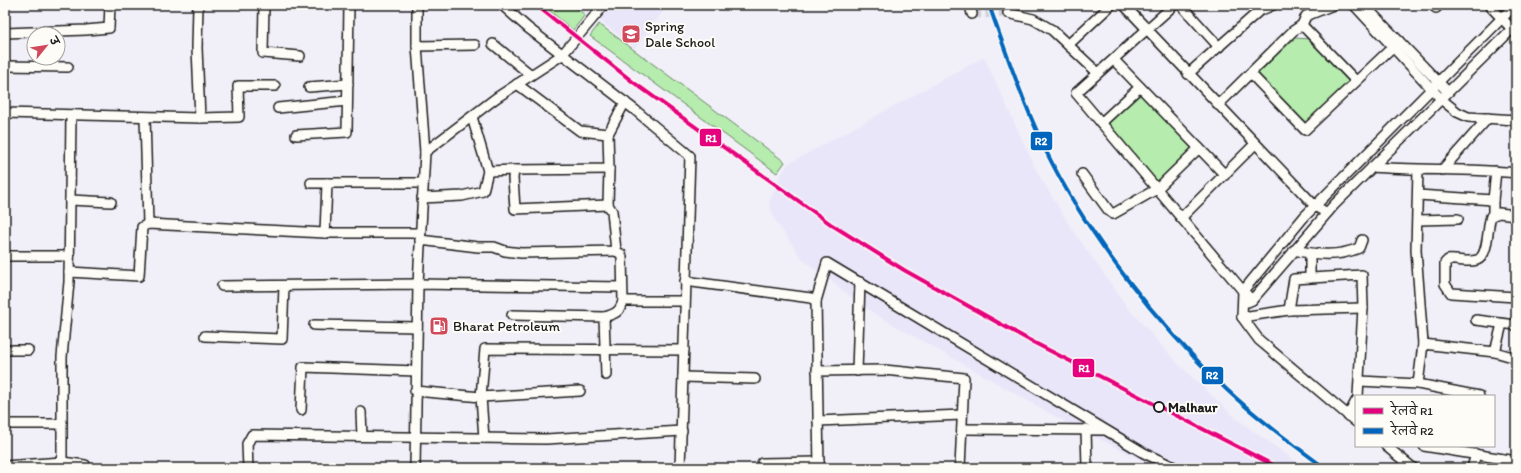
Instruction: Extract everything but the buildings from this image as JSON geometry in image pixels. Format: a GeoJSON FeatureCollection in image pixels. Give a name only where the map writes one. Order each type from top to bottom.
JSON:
{"type":"FeatureCollection","features":[{"type":"Feature","properties":{"kind":"street"},"geometry":{"type":"LineString","coordinates":[[5,33],[109,28],[110,5]]}},
{"type":"Feature","properties":{"kind":"street"},"geometry":{"type":"LineString","coordinates":[[198,5],[197,48],[200,118]]}},
{"type":"Feature","properties":{"kind":"street"},"geometry":{"type":"LineString","coordinates":[[264,5],[263,53],[300,56]]}},
{"type":"Feature","properties":{"kind":"street"},"geometry":{"type":"LineString","coordinates":[[296,135],[347,132],[349,5]]}},
{"type":"Feature","properties":{"kind":"street"},"geometry":{"type":"LineString","coordinates":[[415,468],[414,436],[418,284],[425,152],[417,46],[417,5]]}},
{"type":"Feature","properties":{"kind":"street"},"geometry":{"type":"LineString","coordinates":[[502,5],[562,55],[625,102],[690,156],[680,468]]}},
{"type":"Feature","properties":{"kind":"street"},"geometry":{"type":"LineString","coordinates":[[425,152],[496,98],[562,55],[604,5]]}},
{"type":"Feature","properties":{"kind":"street"},"geometry":{"type":"LineString","coordinates":[[1068,45],[1112,5]]}},
{"type":"Feature","properties":{"kind":"street"},"geometry":{"type":"LineString","coordinates":[[1124,5],[1315,206],[1327,213]]}},
{"type":"Feature","properties":{"kind":"street"},"geometry":{"type":"LineString","coordinates":[[1174,5],[1076,93],[1252,300]]}},
{"type":"Feature","properties":{"kind":"street"},"geometry":{"type":"LineString","coordinates":[[1181,5],[1219,47]]}},
{"type":"Feature","properties":{"kind":"street"},"geometry":{"type":"LineString","coordinates":[[1188,74],[1259,11],[1273,5]]}},
{"type":"Feature","properties":{"kind":"street"},"geometry":{"type":"LineString","coordinates":[[1218,105],[1293,31],[1302,25],[1306,16],[1333,5]]}},
{"type":"Feature","properties":{"kind":"street"},"geometry":{"type":"LineString","coordinates":[[1354,5],[1396,43]]}},
{"type":"Feature","properties":{"kind":"street"},"geometry":{"type":"LineString","coordinates":[[1364,5],[1396,43],[1435,84],[1448,92]]}},
{"type":"Feature","properties":{"kind":"street"},"geometry":{"type":"LineString","coordinates":[[1433,5],[1436,8],[1439,5]]}},
{"type":"Feature","properties":{"kind":"street"},"geometry":{"type":"LineString","coordinates":[[1242,306],[1252,300],[1327,213],[1514,27],[1501,18],[1489,5]]}},
{"type":"Feature","properties":{"kind":"street"},"geometry":{"type":"LineString","coordinates":[[1355,421],[1259,340],[1242,317],[1243,291],[1315,206],[1514,5]]}},
{"type":"Feature","properties":{"kind":"street"},"geometry":{"type":"LineString","coordinates":[[1012,10],[1033,18],[1052,30],[1098,73]]}},
{"type":"Feature","properties":{"kind":"street"},"geometry":{"type":"LineString","coordinates":[[1302,25],[1356,81]]}},
{"type":"Feature","properties":{"kind":"street"},"geometry":{"type":"LineString","coordinates":[[1251,74],[1305,130],[1396,43]]}},
{"type":"Feature","properties":{"kind":"street"},"geometry":{"type":"LineString","coordinates":[[493,44],[531,75]]}},
{"type":"Feature","properties":{"kind":"street"},"geometry":{"type":"LineString","coordinates":[[417,46],[475,45]]}},
{"type":"Feature","properties":{"kind":"street"},"geometry":{"type":"LineString","coordinates":[[1114,60],[1224,175]]}},
{"type":"Feature","properties":{"kind":"street"},"geometry":{"type":"LineString","coordinates":[[5,66],[68,67]]}},
{"type":"Feature","properties":{"kind":"street"},"geometry":{"type":"LineString","coordinates":[[309,87],[348,84]]}},
{"type":"Feature","properties":{"kind":"street"},"geometry":{"type":"LineString","coordinates":[[517,84],[580,131],[608,134]]}},
{"type":"Feature","properties":{"kind":"street"},"geometry":{"type":"LineString","coordinates":[[1435,84],[1441,99],[1457,112],[1468,117],[1516,120]]}},
{"type":"Feature","properties":{"kind":"street"},"geometry":{"type":"LineString","coordinates":[[5,113],[200,118],[239,117],[238,86],[276,86]]}},
{"type":"Feature","properties":{"kind":"street"},"geometry":{"type":"LineString","coordinates":[[1101,123],[1140,87]]}},
{"type":"Feature","properties":{"kind":"street"},"geometry":{"type":"LineString","coordinates":[[278,108],[348,101]]}},
{"type":"Feature","properties":{"kind":"street"},"geometry":{"type":"LineString","coordinates":[[616,251],[612,211],[608,205],[608,134],[625,102]]}},
{"type":"Feature","properties":{"kind":"street"},"geometry":{"type":"LineString","coordinates":[[60,465],[62,424],[62,357],[69,272],[71,115]]}},
{"type":"Feature","properties":{"kind":"street"},"geometry":{"type":"LineString","coordinates":[[145,117],[148,224]]}},
{"type":"Feature","properties":{"kind":"street"},"geometry":{"type":"LineString","coordinates":[[422,198],[462,196],[483,191],[488,171],[472,117]]}},
{"type":"Feature","properties":{"kind":"street"},"geometry":{"type":"LineString","coordinates":[[1442,170],[1488,118]]}},
{"type":"Feature","properties":{"kind":"street"},"geometry":{"type":"LineString","coordinates":[[1181,218],[1255,144]]}},
{"type":"Feature","properties":{"kind":"street"},"geometry":{"type":"LineString","coordinates":[[1082,174],[1109,210],[1114,214],[1157,189],[1199,148]]}},
{"type":"Feature","properties":{"kind":"street"},"geometry":{"type":"LineString","coordinates":[[1372,167],[1516,173]]}},
{"type":"Feature","properties":{"kind":"street"},"geometry":{"type":"LineString","coordinates":[[488,171],[609,169]]}},
{"type":"Feature","properties":{"kind":"street"},"geometry":{"type":"LineString","coordinates":[[514,170],[513,178],[515,209],[608,205]]}},
{"type":"Feature","properties":{"kind":"street"},"geometry":{"type":"LineString","coordinates":[[1418,170],[1418,220],[1416,250],[1423,344],[1418,384]]}},
{"type":"Feature","properties":{"kind":"street"},"geometry":{"type":"LineString","coordinates":[[1496,171],[1493,213],[1489,221],[1486,248],[1482,257],[1478,260],[1469,261],[1448,260],[1445,263],[1445,284],[1451,293],[1516,297]]}},
{"type":"Feature","properties":{"kind":"street"},"geometry":{"type":"LineString","coordinates":[[325,233],[327,183]]}},
{"type":"Feature","properties":{"kind":"street"},"geometry":{"type":"LineString","coordinates":[[311,184],[423,183]]}},
{"type":"Feature","properties":{"kind":"street"},"geometry":{"type":"LineString","coordinates":[[1418,195],[1493,200]]}},
{"type":"Feature","properties":{"kind":"street"},"geometry":{"type":"LineString","coordinates":[[70,200],[111,202]]}},
{"type":"Feature","properties":{"kind":"street"},"geometry":{"type":"LineString","coordinates":[[1493,213],[1516,215]]}},
{"type":"Feature","properties":{"kind":"street"},"geometry":{"type":"LineString","coordinates":[[1418,220],[1458,219]]}},
{"type":"Feature","properties":{"kind":"street"},"geometry":{"type":"LineString","coordinates":[[69,272],[139,276],[142,226],[148,224],[420,237],[478,247],[494,247],[505,251],[521,253],[616,251],[621,254],[623,301],[618,312],[604,317],[512,315]]}},
{"type":"Feature","properties":{"kind":"street"},"geometry":{"type":"LineString","coordinates":[[1290,234],[1297,247],[1310,254],[1344,254],[1359,248],[1362,240]]}},
{"type":"Feature","properties":{"kind":"street"},"geometry":{"type":"LineString","coordinates":[[1310,254],[1310,278]]}},
{"type":"Feature","properties":{"kind":"street"},"geometry":{"type":"LineString","coordinates":[[5,256],[69,256]]}},
{"type":"Feature","properties":{"kind":"street"},"geometry":{"type":"LineString","coordinates":[[762,463],[819,465],[816,301],[827,264],[860,282],[1104,430],[1144,453],[1176,468]]}},
{"type":"Feature","properties":{"kind":"street"},"geometry":{"type":"LineString","coordinates":[[1289,310],[1294,279],[1362,275],[1363,308],[1358,395]]}},
{"type":"Feature","properties":{"kind":"street"},"geometry":{"type":"LineString","coordinates":[[685,281],[811,298],[816,301]]}},
{"type":"Feature","properties":{"kind":"street"},"geometry":{"type":"LineString","coordinates":[[857,372],[860,282]]}},
{"type":"Feature","properties":{"kind":"street"},"geometry":{"type":"LineString","coordinates":[[222,286],[418,284],[622,287]]}},
{"type":"Feature","properties":{"kind":"street"},"geometry":{"type":"LineString","coordinates":[[205,336],[282,340],[284,286]]}},
{"type":"Feature","properties":{"kind":"street"},"geometry":{"type":"LineString","coordinates":[[623,301],[685,301]]}},
{"type":"Feature","properties":{"kind":"street"},"geometry":{"type":"LineString","coordinates":[[1242,317],[1289,310],[1363,308]]}},
{"type":"Feature","properties":{"kind":"street"},"geometry":{"type":"LineString","coordinates":[[604,317],[606,375]]}},
{"type":"Feature","properties":{"kind":"street"},"geometry":{"type":"LineString","coordinates":[[1476,320],[1516,325]]}},
{"type":"Feature","properties":{"kind":"street"},"geometry":{"type":"LineString","coordinates":[[1495,352],[1502,324]]}},
{"type":"Feature","properties":{"kind":"street"},"geometry":{"type":"LineString","coordinates":[[314,325],[417,327]]}},
{"type":"Feature","properties":{"kind":"street"},"geometry":{"type":"LineString","coordinates":[[1423,344],[1495,352],[1516,358]]}},
{"type":"Feature","properties":{"kind":"street"},"geometry":{"type":"LineString","coordinates":[[484,438],[481,397],[485,349],[684,350]]}},
{"type":"Feature","properties":{"kind":"street"},"geometry":{"type":"LineString","coordinates":[[5,350],[28,350]]}},
{"type":"Feature","properties":{"kind":"street"},"geometry":{"type":"LineString","coordinates":[[301,410],[303,367],[416,371]]}},
{"type":"Feature","properties":{"kind":"street"},"geometry":{"type":"LineString","coordinates":[[817,370],[857,372],[884,370],[964,378],[960,468]]}},
{"type":"Feature","properties":{"kind":"street"},"geometry":{"type":"LineString","coordinates":[[683,377],[755,379]]}},
{"type":"Feature","properties":{"kind":"street"},"geometry":{"type":"LineString","coordinates":[[1360,381],[1418,384],[1475,395]]}},
{"type":"Feature","properties":{"kind":"street"},"geometry":{"type":"LineString","coordinates":[[415,391],[481,397],[580,390]]}},
{"type":"Feature","properties":{"kind":"street"},"geometry":{"type":"LineString","coordinates":[[1348,416],[1355,403]]}},
{"type":"Feature","properties":{"kind":"street"},"geometry":{"type":"LineString","coordinates":[[361,412],[362,436]]}},
{"type":"Feature","properties":{"kind":"street"},"geometry":{"type":"LineString","coordinates":[[818,421],[962,415]]}},
{"type":"Feature","properties":{"kind":"street"},"geometry":{"type":"LineString","coordinates":[[5,424],[62,424]]}},
{"type":"Feature","properties":{"kind":"street"},"geometry":{"type":"LineString","coordinates":[[962,429],[1104,430]]}},
{"type":"Feature","properties":{"kind":"street"},"geometry":{"type":"LineString","coordinates":[[1086,429],[1087,468]]}},
{"type":"Feature","properties":{"kind":"street"},"geometry":{"type":"LineString","coordinates":[[248,468],[247,444],[252,434],[546,439],[682,431]]}},
{"type":"Feature","properties":{"kind":"street"},"geometry":{"type":"LineString","coordinates":[[1387,447],[1413,468]]}},
{"type":"Feature","properties":{"kind":"street"},"geometry":{"type":"LineString","coordinates":[[1430,447],[1516,460]]}},
{"type":"Feature","properties":{"kind":"street"},"geometry":{"type":"LineString","coordinates":[[1472,468],[1476,454]]}},
{"type":"Feature","properties":{"kind":"street"},"geometry":{"type":"LineString","coordinates":[[5,466],[86,465],[86,468]]}},
{"type":"Feature","properties":{"kind":"shaded area","name":"Spring Dale School"},"geometry":{"type":"Polygon","coordinates":[[[610,5],[668,5],[635,48],[598,19],[610,5]]]}},
{"type":"Feature","properties":{"kind":"shaded area"},"geometry":{"type":"Polygon","coordinates":[[[984,57],[1037,172],[1073,231],[1128,308],[1178,364],[1238,420],[1305,468],[1157,468],[1067,423],[873,313],[803,260],[775,220],[769,203],[781,175],[788,164],[984,57]]]}},
{"type":"Feature","properties":{"kind":"green space"},"geometry":{"type":"Polygon","coordinates":[[[543,5],[573,5],[585,15],[573,30],[543,5]]]}},
{"type":"Feature","properties":{"kind":"green space"},"geometry":{"type":"Polygon","coordinates":[[[599,24],[785,162],[777,173],[590,36],[599,24]]]}},
{"type":"Feature","properties":{"kind":"green space"},"geometry":{"type":"Polygon","coordinates":[[[1295,38],[1309,39],[1349,82],[1306,125],[1256,75],[1295,38]]]}},
{"type":"Feature","properties":{"kind":"green space"},"geometry":{"type":"Polygon","coordinates":[[[1140,91],[1194,149],[1157,185],[1105,123],[1140,91]]]}},
{"type":"Feature","properties":{"kind":"tunnel"},"geometry":{"type":"LineString","coordinates":[[972,14],[1008,13]]}},
{"type":"Feature","properties":{"kind":"railway"},"geometry":{"type":"LineString","coordinates":[[536,5],[633,82],[832,225],[904,270],[1029,340],[1279,468]]}},
{"type":"Feature","properties":{"kind":"rail line","name":"R1"},"geometry":{"type":"LineString","coordinates":[[536,5],[633,82],[832,225],[904,270],[1029,340],[1279,468]]}},
{"type":"Feature","properties":{"kind":"rail line","name":"R2"},"geometry":{"type":"LineString","coordinates":[[989,5],[1008,59],[1045,149],[1062,181],[1102,245],[1149,307],[1200,364],[1250,410],[1325,468]]}},
{"type":"Feature","properties":{"kind":"place","name":"Spring Dale School"},"geometry":{"type":"Point","coordinates":[631,34]}},
{"type":"Feature","properties":{"kind":"place","name":"Bharat Petroleum"},"geometry":{"type":"Point","coordinates":[439,326]}},
{"type":"Feature","properties":{"kind":"place","name":"Malhaur"},"geometry":{"type":"Point","coordinates":[1159,407]}}]}
